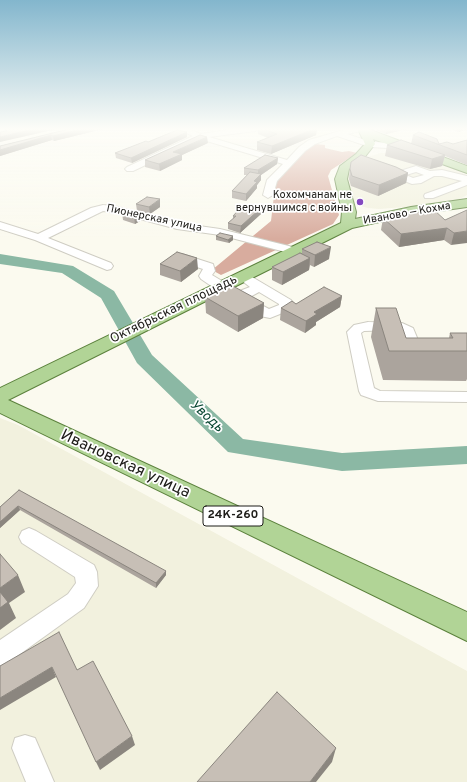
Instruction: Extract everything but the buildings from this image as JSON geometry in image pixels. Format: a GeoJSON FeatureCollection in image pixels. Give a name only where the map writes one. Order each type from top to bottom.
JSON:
{"type":"FeatureCollection","features":[{"type":"Feature","properties":{"kind":"main road"},"geometry":{"type":"LineString","coordinates":[[347,165],[344,168],[341,179],[349,217],[348,225]]}},
{"type":"Feature","properties":{"kind":"main road"},"geometry":{"type":"LineString","coordinates":[[455,165],[467,170]]}},
{"type":"Feature","properties":{"kind":"main road"},"geometry":{"type":"LineString","coordinates":[[346,199],[357,208],[365,210],[411,211]]}},
{"type":"Feature","properties":{"kind":"main road","name":"Иваново — Кохма"},"geometry":{"type":"LineString","coordinates":[[348,225],[411,211],[466,204]]}},
{"type":"Feature","properties":{"kind":"main road","name":"Октябрьская площадь"},"geometry":{"type":"LineString","coordinates":[[0,396],[160,316],[348,225]]}},
{"type":"Feature","properties":{"kind":"main road","name":"Ивановская улица"},"geometry":{"type":"LineString","coordinates":[[0,405],[467,627]]}},
{"type":"Feature","properties":{"kind":"street"},"geometry":{"type":"LineString","coordinates":[[130,169],[137,165]]}},
{"type":"Feature","properties":{"kind":"street"},"geometry":{"type":"LineString","coordinates":[[268,195],[272,180],[286,165]]}},
{"type":"Feature","properties":{"kind":"street"},"geometry":{"type":"LineString","coordinates":[[430,174],[442,173],[467,180]]}},
{"type":"Feature","properties":{"kind":"street"},"geometry":{"type":"LineString","coordinates":[[429,196],[467,180]]}},
{"type":"Feature","properties":{"kind":"street","name":"Пионерская улица"},"geometry":{"type":"LineString","coordinates":[[39,238],[95,210],[103,208],[114,209],[177,226],[220,232],[297,251]]}},
{"type":"Feature","properties":{"kind":"street"},"geometry":{"type":"LineString","coordinates":[[0,225],[39,238],[107,266]]}},
{"type":"Feature","properties":{"kind":"street"},"geometry":{"type":"LineString","coordinates":[[182,258],[209,267],[209,271],[205,276],[222,287]]}},
{"type":"Feature","properties":{"kind":"street"},"geometry":{"type":"LineString","coordinates":[[243,277],[260,287]]}},
{"type":"Feature","properties":{"kind":"street"},"geometry":{"type":"LineString","coordinates":[[467,352],[423,352],[414,348],[408,331],[397,326],[368,326],[359,328],[354,332],[367,391],[378,396],[467,397]]}},
{"type":"Feature","properties":{"kind":"street"},"geometry":{"type":"LineString","coordinates":[[0,654],[76,601],[87,586],[86,572],[29,537]]}},
{"type":"Feature","properties":{"kind":"street"},"geometry":{"type":"LineString","coordinates":[[25,748],[40,782]]}},
{"type":"Feature","properties":{"kind":"shaded area"},"geometry":{"type":"Polygon","coordinates":[[[288,165],[338,165],[331,170],[328,176],[339,215],[333,224],[221,275],[212,270],[271,221],[276,178],[288,165]]]}},
{"type":"Feature","properties":{"kind":"shaded area"},"geometry":{"type":"Polygon","coordinates":[[[356,165],[445,165],[460,171],[467,176],[467,195],[456,201],[432,205],[379,209],[368,208],[352,204],[345,174],[356,165]]]}},
{"type":"Feature","properties":{"kind":"shaded area"},"geometry":{"type":"Polygon","coordinates":[[[0,418],[18,425],[467,671],[467,782],[0,782],[0,418]]]}},
{"type":"Feature","properties":{"kind":"waterway","name":"Уводь"},"geometry":{"type":"LineString","coordinates":[[0,259],[67,269],[108,295],[144,359],[236,446],[342,462],[467,455]]}},
{"type":"Feature","properties":{"kind":"place","name":"Кохомчанам не вернувшимся с войны"},"geometry":{"type":"Point","coordinates":[360,202]}}]}
